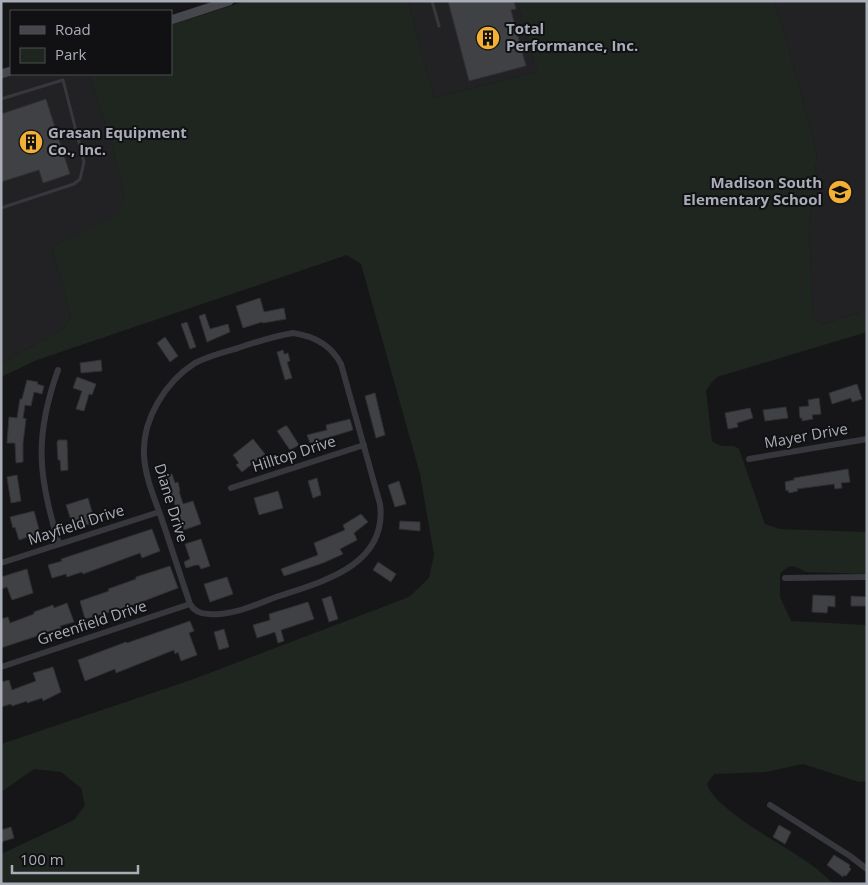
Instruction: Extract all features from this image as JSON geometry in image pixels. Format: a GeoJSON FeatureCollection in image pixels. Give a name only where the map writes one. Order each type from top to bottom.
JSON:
{"type":"FeatureCollection","features":[{"type":"Feature","properties":{"kind":"main road"},"geometry":{"type":"LineString","coordinates":[[172,20],[229,1]]}},
{"type":"Feature","properties":{"kind":"street","name":"Diane Drive"},"geometry":{"type":"LineString","coordinates":[[284,334],[301,334],[317,340],[332,350],[341,364],[380,504],[381,523],[368,549],[356,562],[332,578],[234,612],[209,614],[194,609],[190,604],[159,512],[146,468],[144,446],[148,427],[158,404],[171,385],[187,369],[209,357],[284,334]]}},
{"type":"Feature","properties":{"kind":"street"},"geometry":{"type":"LineString","coordinates":[[58,370],[46,405],[41,443],[45,494],[59,544]]}},
{"type":"Feature","properties":{"kind":"street","name":"Mayer Drive"},"geometry":{"type":"LineString","coordinates":[[749,459],[867,439]]}},
{"type":"Feature","properties":{"kind":"street","name":"Hilltop Drive"},"geometry":{"type":"LineString","coordinates":[[231,488],[364,445]]}},
{"type":"Feature","properties":{"kind":"street","name":"Mayfield Drive"},"geometry":{"type":"LineString","coordinates":[[1,563],[159,512]]}},
{"type":"Feature","properties":{"kind":"street"},"geometry":{"type":"LineString","coordinates":[[785,578],[867,577]]}},
{"type":"Feature","properties":{"kind":"street","name":"Greenfield Drive"},"geometry":{"type":"LineString","coordinates":[[1,666],[190,604]]}},
{"type":"Feature","properties":{"kind":"street"},"geometry":{"type":"LineString","coordinates":[[770,805],[850,856],[867,870]]}},
{"type":"Feature","properties":{"kind":"lane"},"geometry":{"type":"LineString","coordinates":[[432,1],[439,26]]}},
{"type":"Feature","properties":{"kind":"lane"},"geometry":{"type":"LineString","coordinates":[[1,208],[67,188],[80,179],[84,162],[61,75]]}},
{"type":"Feature","properties":{"kind":"lane"},"geometry":{"type":"LineString","coordinates":[[1,99],[63,80]]}},
{"type":"Feature","properties":{"kind":"shaded area"},"geometry":{"type":"Polygon","coordinates":[[[408,1],[517,1],[537,72],[434,98],[408,1]]]}},
{"type":"Feature","properties":{"kind":"shaded area","name":"Madison South Elementary School"},"geometry":{"type":"Polygon","coordinates":[[[774,1],[867,1],[867,310],[821,325],[813,316],[809,229],[817,154],[774,1]]]}},
{"type":"Feature","properties":{"kind":"shaded area"},"geometry":{"type":"Polygon","coordinates":[[[12,75],[89,75],[109,134],[124,195],[117,216],[52,247],[71,317],[62,330],[1,363],[1,78],[12,75]]]}},
{"type":"Feature","properties":{"kind":"green space"},"geometry":{"type":"Polygon","coordinates":[[[246,1],[408,1],[434,98],[537,72],[517,1],[774,1],[817,154],[809,229],[813,316],[821,325],[867,310],[867,332],[717,377],[706,391],[712,441],[720,445],[733,446],[739,449],[765,524],[780,529],[867,532],[867,574],[806,572],[793,566],[780,574],[780,597],[791,621],[867,625],[867,781],[859,782],[803,764],[765,772],[714,774],[707,784],[724,806],[754,828],[802,858],[834,884],[1,884],[1,854],[74,820],[85,805],[81,788],[61,772],[34,769],[1,792],[1,744],[191,680],[409,597],[429,578],[434,555],[420,474],[361,264],[347,255],[37,360],[1,377],[1,363],[62,330],[71,317],[52,247],[116,216],[124,195],[109,134],[89,75],[172,75],[172,25],[246,1]]]}},
{"type":"Feature","properties":{"kind":"building","name":"Total Performance, Inc."},"geometry":{"type":"Polygon","coordinates":[[[448,1],[514,1],[516,9],[511,10],[526,66],[469,81],[448,1]]]}},
{"type":"Feature","properties":{"kind":"building","name":"Grasan Equipment Co., Inc."},"geometry":{"type":"Polygon","coordinates":[[[46,99],[70,174],[43,183],[39,170],[1,182],[1,114],[46,99]]]}},
{"type":"Feature","properties":{"kind":"building"},"geometry":{"type":"Polygon","coordinates":[[[260,298],[264,312],[284,308],[286,319],[262,322],[243,328],[236,306],[260,298]]]}},
{"type":"Feature","properties":{"kind":"building"},"geometry":{"type":"Polygon","coordinates":[[[205,314],[210,329],[228,324],[230,332],[207,342],[199,316],[205,314]]]}},
{"type":"Feature","properties":{"kind":"building"},"geometry":{"type":"Polygon","coordinates":[[[187,322],[196,347],[190,349],[181,324],[187,322]]]}},
{"type":"Feature","properties":{"kind":"building"},"geometry":{"type":"Polygon","coordinates":[[[165,337],[178,356],[170,362],[157,343],[165,337]]]}},
{"type":"Feature","properties":{"kind":"building"},"geometry":{"type":"Polygon","coordinates":[[[283,350],[284,354],[288,353],[290,361],[287,362],[292,378],[285,380],[277,352],[283,350]]]}},
{"type":"Feature","properties":{"kind":"building"},"geometry":{"type":"Polygon","coordinates":[[[101,360],[102,371],[81,373],[80,363],[101,360]]]}},
{"type":"Feature","properties":{"kind":"building"},"geometry":{"type":"Polygon","coordinates":[[[77,377],[96,384],[92,395],[89,394],[84,411],[76,409],[82,391],[73,388],[77,377]]]}},
{"type":"Feature","properties":{"kind":"building"},"geometry":{"type":"Polygon","coordinates":[[[27,380],[38,382],[37,384],[44,386],[42,394],[34,392],[31,406],[25,405],[23,418],[26,419],[23,462],[16,463],[15,443],[7,443],[9,417],[17,418],[20,399],[22,399],[27,380]]]}},
{"type":"Feature","properties":{"kind":"building"},"geometry":{"type":"Polygon","coordinates":[[[857,384],[862,399],[852,402],[851,398],[832,404],[829,393],[857,384]]]}},
{"type":"Feature","properties":{"kind":"building"},"geometry":{"type":"Polygon","coordinates":[[[375,393],[385,435],[376,438],[365,396],[375,393]]]}},
{"type":"Feature","properties":{"kind":"building"},"geometry":{"type":"Polygon","coordinates":[[[819,398],[821,414],[812,415],[813,419],[802,421],[799,407],[809,406],[808,400],[819,398]]]}},
{"type":"Feature","properties":{"kind":"building"},"geometry":{"type":"Polygon","coordinates":[[[786,407],[788,418],[765,421],[763,410],[786,407]]]}},
{"type":"Feature","properties":{"kind":"building"},"geometry":{"type":"Polygon","coordinates":[[[750,408],[753,418],[737,423],[738,427],[728,429],[725,413],[750,408]]]}},
{"type":"Feature","properties":{"kind":"building"},"geometry":{"type":"Polygon","coordinates":[[[350,419],[353,430],[310,443],[307,435],[327,430],[326,425],[350,419]]]}},
{"type":"Feature","properties":{"kind":"building"},"geometry":{"type":"Polygon","coordinates":[[[287,426],[299,445],[290,450],[277,431],[287,426]]]}},
{"type":"Feature","properties":{"kind":"building"},"geometry":{"type":"Polygon","coordinates":[[[253,439],[265,454],[242,472],[236,465],[239,463],[233,455],[253,439]]]}},
{"type":"Feature","properties":{"kind":"building"},"geometry":{"type":"Polygon","coordinates":[[[58,440],[67,440],[68,470],[61,471],[60,460],[58,460],[58,440]]]}},
{"type":"Feature","properties":{"kind":"building"},"geometry":{"type":"Polygon","coordinates":[[[848,469],[850,482],[841,483],[842,488],[835,489],[834,484],[797,489],[798,491],[789,493],[788,490],[786,491],[785,482],[794,480],[794,478],[848,469]]]}},
{"type":"Feature","properties":{"kind":"building"},"geometry":{"type":"Polygon","coordinates":[[[172,474],[175,483],[178,482],[183,504],[193,501],[201,524],[184,530],[169,488],[171,488],[167,475],[172,474]]]}},
{"type":"Feature","properties":{"kind":"building"},"geometry":{"type":"Polygon","coordinates":[[[17,475],[21,501],[11,503],[7,477],[17,475]]]}},
{"type":"Feature","properties":{"kind":"building"},"geometry":{"type":"Polygon","coordinates":[[[317,478],[321,495],[313,498],[308,481],[317,478]]]}},
{"type":"Feature","properties":{"kind":"building"},"geometry":{"type":"Polygon","coordinates":[[[399,481],[406,504],[395,507],[388,485],[399,481]]]}},
{"type":"Feature","properties":{"kind":"building"},"geometry":{"type":"Polygon","coordinates":[[[278,491],[283,508],[259,515],[254,498],[278,491]]]}},
{"type":"Feature","properties":{"kind":"building"},"geometry":{"type":"Polygon","coordinates":[[[88,498],[95,522],[74,529],[66,505],[88,498]]]}},
{"type":"Feature","properties":{"kind":"building"},"geometry":{"type":"Polygon","coordinates":[[[34,511],[40,533],[38,534],[39,537],[32,540],[31,536],[19,540],[10,517],[34,511]]]}},
{"type":"Feature","properties":{"kind":"building"},"geometry":{"type":"Polygon","coordinates":[[[361,514],[368,522],[354,533],[357,540],[340,549],[343,554],[284,576],[281,569],[318,555],[314,543],[345,530],[343,525],[361,514]]]}},
{"type":"Feature","properties":{"kind":"building"},"geometry":{"type":"Polygon","coordinates":[[[400,521],[420,522],[420,531],[399,529],[400,521]]]}},
{"type":"Feature","properties":{"kind":"building"},"geometry":{"type":"Polygon","coordinates":[[[152,529],[160,551],[142,558],[140,553],[83,574],[82,572],[67,577],[66,574],[52,578],[48,565],[152,529]]]}},
{"type":"Feature","properties":{"kind":"building"},"geometry":{"type":"Polygon","coordinates":[[[201,539],[210,566],[201,569],[199,565],[186,568],[184,562],[190,559],[185,544],[201,539]]]}},
{"type":"Feature","properties":{"kind":"building"},"geometry":{"type":"Polygon","coordinates":[[[378,562],[396,574],[391,582],[373,570],[378,562]]]}},
{"type":"Feature","properties":{"kind":"building"},"geometry":{"type":"Polygon","coordinates":[[[170,566],[178,588],[128,607],[85,619],[80,601],[109,591],[108,589],[136,579],[136,577],[170,566]]]}},
{"type":"Feature","properties":{"kind":"building"},"geometry":{"type":"Polygon","coordinates":[[[27,569],[33,593],[12,600],[7,587],[1,589],[1,577],[27,569]]]}},
{"type":"Feature","properties":{"kind":"building"},"geometry":{"type":"Polygon","coordinates":[[[227,577],[233,594],[210,602],[204,584],[227,577]]]}},
{"type":"Feature","properties":{"kind":"building"},"geometry":{"type":"Polygon","coordinates":[[[813,595],[835,596],[835,607],[828,606],[827,613],[812,612],[813,595]]]}},
{"type":"Feature","properties":{"kind":"building"},"geometry":{"type":"Polygon","coordinates":[[[331,596],[338,619],[329,622],[322,599],[331,596]]]}},
{"type":"Feature","properties":{"kind":"building"},"geometry":{"type":"Polygon","coordinates":[[[851,596],[867,597],[867,606],[851,606],[851,596]]]}},
{"type":"Feature","properties":{"kind":"building"},"geometry":{"type":"Polygon","coordinates":[[[308,602],[314,619],[281,630],[284,641],[278,643],[275,632],[257,638],[253,625],[270,620],[269,614],[308,602]]]}},
{"type":"Feature","properties":{"kind":"building"},"geometry":{"type":"Polygon","coordinates":[[[67,603],[74,622],[1,648],[1,619],[8,617],[10,623],[53,605],[54,608],[67,603]]]}},
{"type":"Feature","properties":{"kind":"building"},"geometry":{"type":"Polygon","coordinates":[[[190,621],[194,631],[189,633],[197,655],[181,661],[178,652],[175,654],[174,650],[116,673],[115,669],[85,681],[78,660],[190,621]]]}},
{"type":"Feature","properties":{"kind":"building"},"geometry":{"type":"Polygon","coordinates":[[[224,629],[229,647],[219,650],[214,632],[224,629]]]}},
{"type":"Feature","properties":{"kind":"building"},"geometry":{"type":"Polygon","coordinates":[[[53,667],[61,692],[43,701],[42,698],[27,703],[27,701],[1,707],[1,682],[9,680],[12,690],[36,681],[33,673],[53,667]]]}},
{"type":"Feature","properties":{"kind":"building"},"geometry":{"type":"Polygon","coordinates":[[[779,825],[791,832],[785,844],[773,837],[779,825]]]}},
{"type":"Feature","properties":{"kind":"building"},"geometry":{"type":"Polygon","coordinates":[[[11,827],[14,838],[1,842],[1,830],[11,827]]]}},
{"type":"Feature","properties":{"kind":"building"},"geometry":{"type":"Polygon","coordinates":[[[834,855],[850,865],[851,869],[846,876],[844,875],[843,877],[827,865],[834,855]]]}},
{"type":"Feature","properties":{"kind":"place","name":"Total Performance, Inc."},"geometry":{"type":"Point","coordinates":[488,38]}},
{"type":"Feature","properties":{"kind":"place","name":"Grasan Equipment Co., Inc."},"geometry":{"type":"Point","coordinates":[31,142]}},
{"type":"Feature","properties":{"kind":"place","name":"Madison South Elementary School"},"geometry":{"type":"Point","coordinates":[840,192]}}]}
